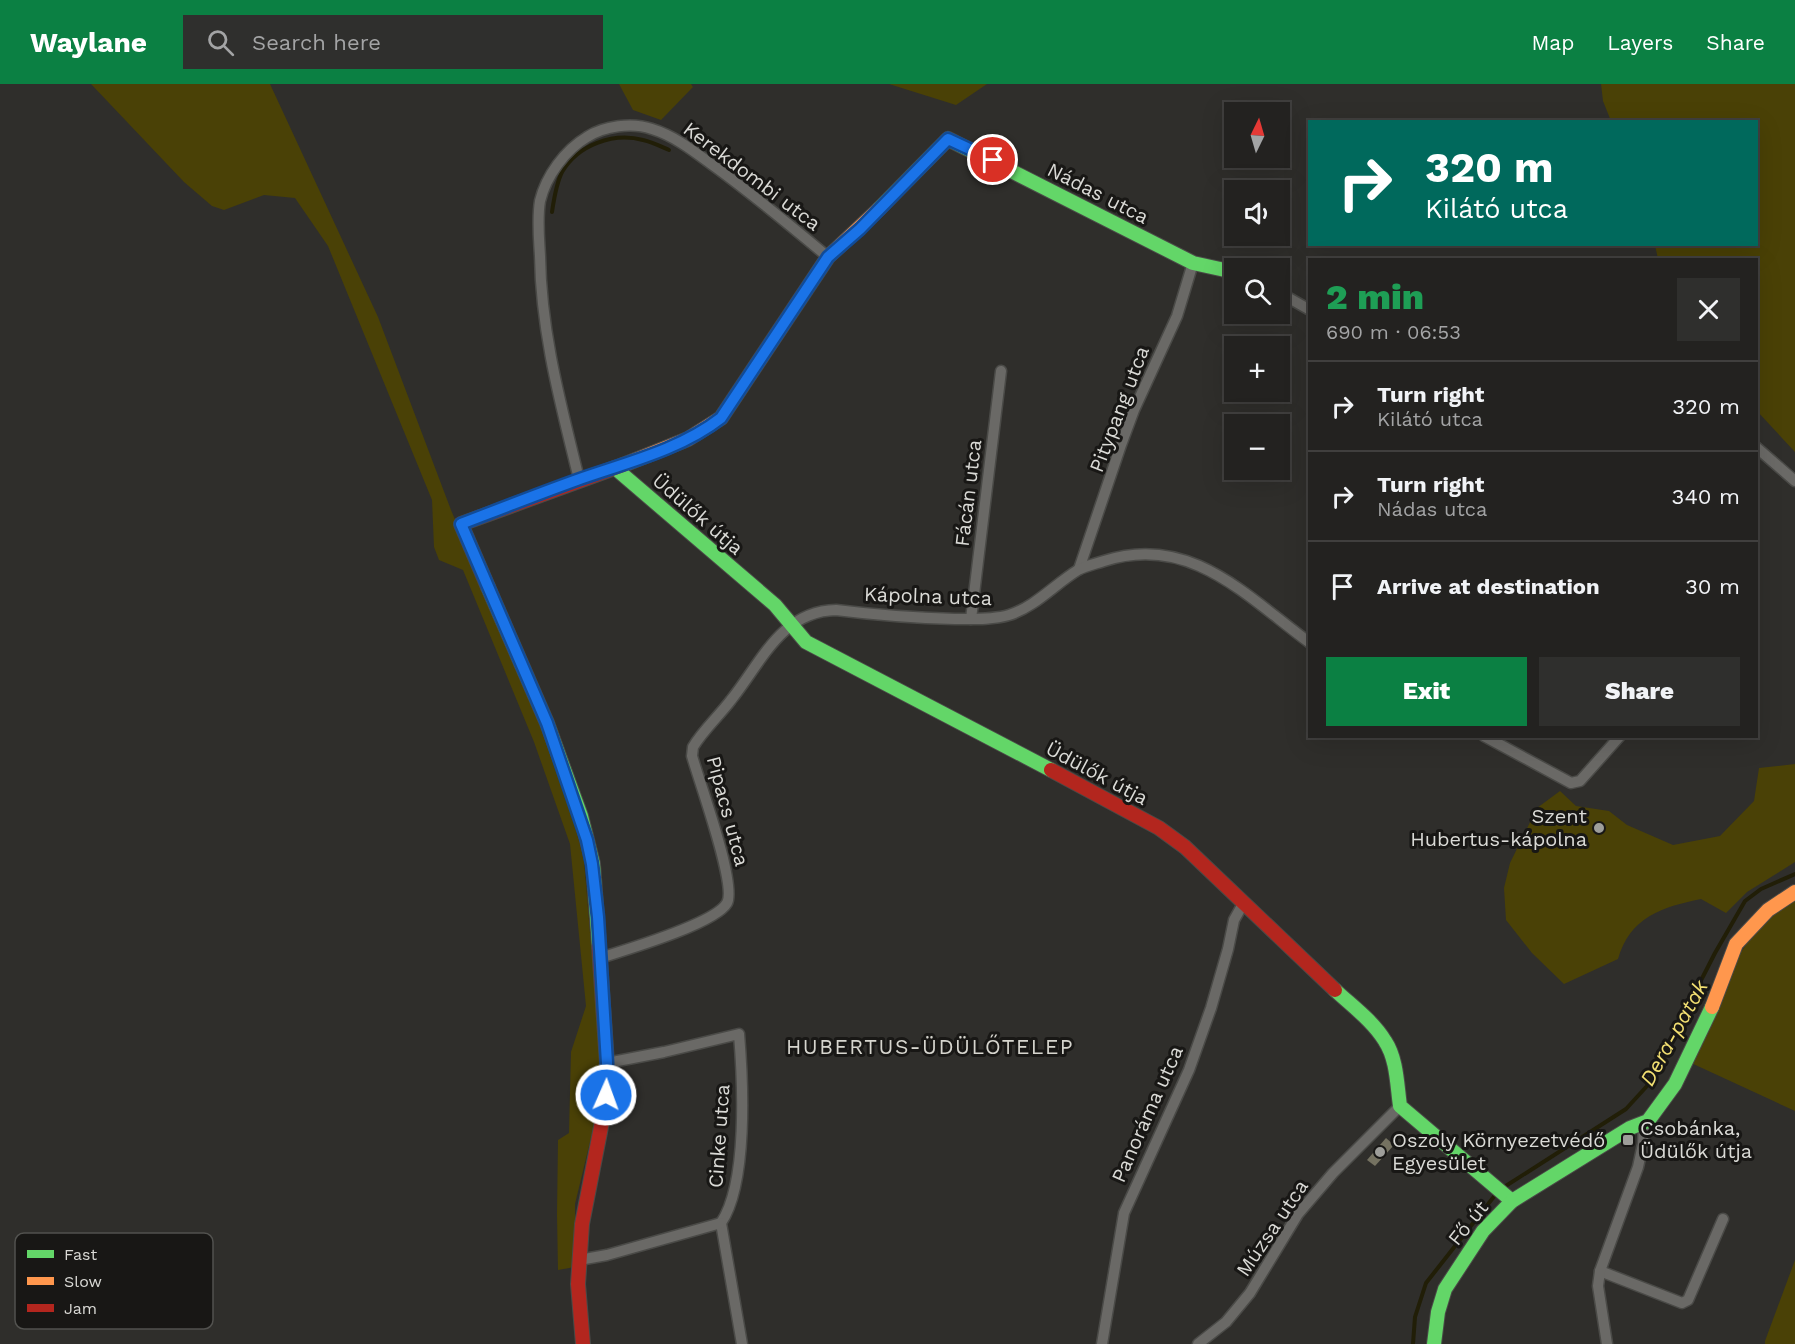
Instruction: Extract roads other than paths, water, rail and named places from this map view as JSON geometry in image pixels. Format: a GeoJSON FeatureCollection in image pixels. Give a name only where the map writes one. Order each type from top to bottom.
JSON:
{"type":"FeatureCollection","features":[{"type":"Feature","properties":{"kind":"street","name":"Kerekdombi utca"},"geometry":{"type":"LineString","coordinates":[[579,479],[547,346],[542,310],[539,238],[540,201],[556,165],[573,145],[594,132],[624,125],[651,128],[672,137],[766,206],[828,257]]}},
{"type":"Feature","properties":{"kind":"street","name":"Nádas utca"},"geometry":{"type":"LineString","coordinates":[[828,257],[860,229],[948,139],[1193,263],[1224,270]]}},
{"type":"Feature","properties":{"kind":"street"},"geometry":{"type":"LineString","coordinates":[[583,1344],[579,1315],[579,1260],[584,1204],[603,1122],[607,1063],[592,864],[581,816],[547,723],[461,524],[579,479],[615,468],[676,444],[709,428],[721,418],[828,257]]}},
{"type":"Feature","properties":{"kind":"street","name":"Pitypang utca"},"geometry":{"type":"LineString","coordinates":[[1079,569],[1134,410],[1177,316],[1193,263]]}},
{"type":"Feature","properties":{"kind":"street"},"geometry":{"type":"LineString","coordinates":[[1290,299],[1308,309]]}},
{"type":"Feature","properties":{"kind":"street","name":"Fácán utca"},"geometry":{"type":"LineString","coordinates":[[971,619],[1001,371]]}},
{"type":"Feature","properties":{"kind":"street"},"geometry":{"type":"LineString","coordinates":[[1758,449],[1795,481]]}},
{"type":"Feature","properties":{"kind":"street","name":"Üdülők útja"},"geometry":{"type":"LineString","coordinates":[[615,468],[775,605],[806,642],[1160,828],[1185,847],[1375,1028],[1392,1057],[1400,1106]]}},
{"type":"Feature","properties":{"kind":"street","name":"Kápolna utca"},"geometry":{"type":"LineString","coordinates":[[793,624],[803,616],[824,610],[920,618],[971,619],[1006,616],[1019,612],[1079,569],[1133,553],[1168,555],[1210,571],[1273,613],[1308,641]]}},
{"type":"Feature","properties":{"kind":"street","name":"Pipacs utca"},"geometry":{"type":"LineString","coordinates":[[600,958],[676,932],[712,915],[727,904],[729,896],[727,874],[692,756],[693,747],[749,678],[768,647],[793,624]]}},
{"type":"Feature","properties":{"kind":"street"},"geometry":{"type":"LineString","coordinates":[[1488,738],[1571,783],[1580,781],[1618,738]]}},
{"type":"Feature","properties":{"kind":"street","name":"Fő út"},"geometry":{"type":"LineString","coordinates":[[1434,1344],[1441,1300],[1455,1270],[1509,1198],[1602,1147],[1629,1128],[1648,1121],[1675,1084],[1706,1023],[1736,945],[1768,910],[1795,892]]}},
{"type":"Feature","properties":{"kind":"street","name":"Panoráma utca"},"geometry":{"type":"LineString","coordinates":[[1102,1344],[1124,1213],[1190,1070],[1211,1008],[1234,920],[1243,904]]}},
{"type":"Feature","properties":{"kind":"street","name":"Cinke utca"},"geometry":{"type":"LineString","coordinates":[[607,1063],[739,1034],[742,1072],[737,1179],[730,1209],[721,1223]]}},
{"type":"Feature","properties":{"kind":"street"},"geometry":{"type":"LineString","coordinates":[[1400,1106],[1509,1198]]}},
{"type":"Feature","properties":{"kind":"street","name":"Múzsa utca"},"geometry":{"type":"LineString","coordinates":[[1198,1344],[1226,1322],[1250,1293],[1298,1214],[1333,1173],[1400,1106]]}},
{"type":"Feature","properties":{"kind":"street"},"geometry":{"type":"LineString","coordinates":[[1607,1344],[1598,1286],[1600,1271],[1631,1192],[1643,1144],[1644,1126],[1648,1121]]}},
{"type":"Feature","properties":{"kind":"street"},"geometry":{"type":"LineString","coordinates":[[1600,1271],[1682,1303],[1688,1300],[1723,1219]]}},
{"type":"Feature","properties":{"kind":"street"},"geometry":{"type":"LineString","coordinates":[[579,1260],[607,1255],[721,1223],[742,1344]]}},
{"type":"Feature","properties":{"kind":"waterway"},"geometry":{"type":"LineString","coordinates":[[552,212],[562,172],[577,154],[587,148],[608,139],[632,138],[669,150]]}},
{"type":"Feature","properties":{"kind":"waterway","name":"Dera-patak"},"geometry":{"type":"LineString","coordinates":[[1501,1189],[1626,1109],[1647,1086],[1715,953],[1745,901],[1761,889],[1795,874]]}},
{"type":"Feature","properties":{"kind":"waterway","name":"Dera-patak"},"geometry":{"type":"LineString","coordinates":[[1413,1344],[1415,1317],[1426,1283],[1496,1194]]}},
{"type":"Feature","properties":{"kind":"place","name":"Szent Hubertus-kápolna"},"geometry":{"type":"Point","coordinates":[1599,828]}},
{"type":"Feature","properties":{"kind":"place","name":"Csobánka, Üdülők útja"},"geometry":{"type":"Point","coordinates":[1628,1140]}},
{"type":"Feature","properties":{"kind":"place","name":"Oszoly Környezetvédő Egyesület"},"geometry":{"type":"Point","coordinates":[1380,1152]}},
{"type":"Feature","properties":{"kind":"district","name":"HUBERTUS-ÜDÜLŐTELEP"},"geometry":{"type":"Point","coordinates":[930,1047]}}]}
